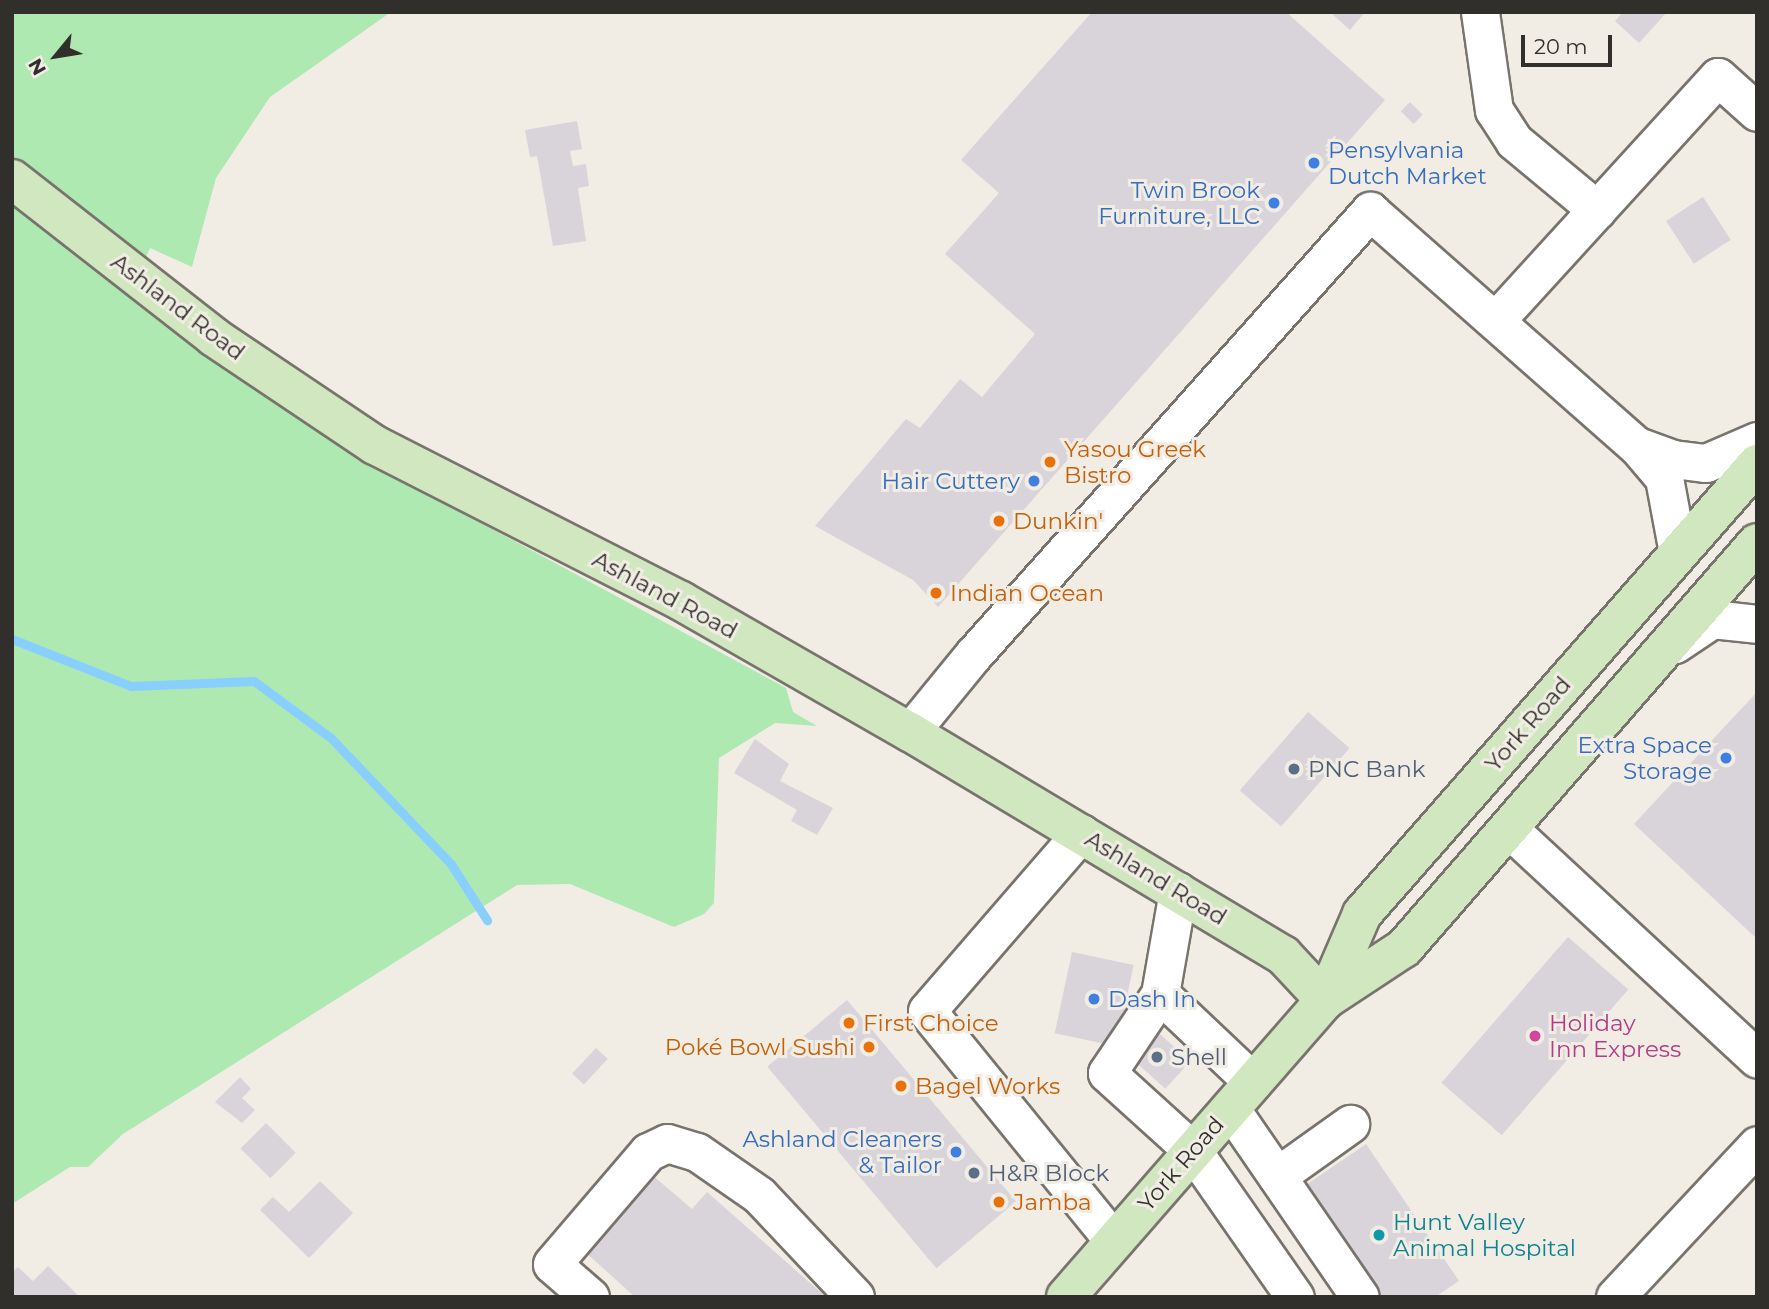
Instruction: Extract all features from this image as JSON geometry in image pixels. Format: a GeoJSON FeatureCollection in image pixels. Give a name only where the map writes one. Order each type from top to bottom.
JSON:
{"type":"FeatureCollection","features":[{"type":"Feature","properties":{"kind":"main road","name":"Ashland Road"},"geometry":{"type":"LineString","coordinates":[[12,179],[215,337],[375,445],[681,601],[911,733],[1283,955],[1325,1000]]}},
{"type":"Feature","properties":{"kind":"main road","name":"York Road"},"geometry":{"type":"LineString","coordinates":[[1325,1000],[1362,914],[1757,464]]}},
{"type":"Feature","properties":{"kind":"main road","name":"York Road"},"geometry":{"type":"LineString","coordinates":[[1066,1297],[1325,1000],[1404,948],[1757,543]]}},
{"type":"Feature","properties":{"kind":"street"},"geometry":{"type":"LineString","coordinates":[[1480,12],[1494,110],[1514,141],[1597,210]]}},
{"type":"Feature","properties":{"kind":"street"},"geometry":{"type":"LineString","coordinates":[[1496,320],[1718,77],[1757,112]]}},
{"type":"Feature","properties":{"kind":"street"},"geometry":{"type":"LineString","coordinates":[[911,733],[973,655],[1370,211],[1637,446],[1664,478],[1678,553]]}},
{"type":"Feature","properties":{"kind":"street"},"geometry":{"type":"LineString","coordinates":[[1637,446],[1673,459],[1706,463],[1757,441]]}},
{"type":"Feature","properties":{"kind":"street"},"geometry":{"type":"LineString","coordinates":[[1757,558],[1752,571],[1757,582]]}},
{"type":"Feature","properties":{"kind":"street"},"geometry":{"type":"LineString","coordinates":[[1660,654],[1712,619],[1757,624]]}},
{"type":"Feature","properties":{"kind":"street"},"geometry":{"type":"LineString","coordinates":[[1509,829],[1757,1059]]}},
{"type":"Feature","properties":{"kind":"street"},"geometry":{"type":"LineString","coordinates":[[1081,833],[927,1011],[1114,1241]]}},
{"type":"Feature","properties":{"kind":"street"},"geometry":{"type":"LineString","coordinates":[[1178,891],[1160,994],[1107,1073],[1193,1151],[1294,1297]]}},
{"type":"Feature","properties":{"kind":"street"},"geometry":{"type":"LineString","coordinates":[[1160,994],[1242,1095],[1277,1176],[1360,1297]]}},
{"type":"Feature","properties":{"kind":"street"},"geometry":{"type":"LineString","coordinates":[[1277,1176],[1350,1124]]}},
{"type":"Feature","properties":{"kind":"street"},"geometry":{"type":"LineString","coordinates":[[590,1297],[552,1264],[648,1152],[667,1143],[697,1152],[759,1195],[855,1297]]}},
{"type":"Feature","properties":{"kind":"street"},"geometry":{"type":"LineString","coordinates":[[1615,1297],[1757,1145]]}},
{"type":"Feature","properties":{"kind":"green space"},"geometry":{"type":"Polygon","coordinates":[[[12,12],[391,12],[270,97],[216,178],[192,267],[150,248],[132,292],[283,408],[361,458],[786,688],[793,712],[817,726],[775,723],[719,758],[714,903],[704,914],[674,927],[570,884],[517,885],[123,1134],[88,1167],[70,1167],[12,1204],[12,12]]]}},
{"type":"Feature","properties":{"kind":"building"},"geometry":{"type":"Polygon","coordinates":[[[1092,12],[1286,12],[1385,100],[938,607],[913,580],[815,526],[906,419],[920,428],[960,379],[982,397],[1035,334],[945,254],[999,193],[961,160],[1092,12]]]}},
{"type":"Feature","properties":{"kind":"building"},"geometry":{"type":"Polygon","coordinates":[[[1330,12],[1365,12],[1350,30],[1330,12]]]}},
{"type":"Feature","properties":{"kind":"building"},"geometry":{"type":"Polygon","coordinates":[[[1623,12],[1667,12],[1639,43],[1615,21],[1623,12]]]}},
{"type":"Feature","properties":{"kind":"building"},"geometry":{"type":"Polygon","coordinates":[[[1410,102],[1423,115],[1414,124],[1401,111],[1410,102]]]}},
{"type":"Feature","properties":{"kind":"building"},"geometry":{"type":"Polygon","coordinates":[[[577,121],[582,149],[570,151],[573,166],[586,164],[589,186],[578,188],[586,241],[553,246],[537,156],[530,157],[525,130],[577,121]]]}},
{"type":"Feature","properties":{"kind":"building"},"geometry":{"type":"Polygon","coordinates":[[[1703,197],[1731,240],[1694,264],[1666,221],[1703,197]]]}},
{"type":"Feature","properties":{"kind":"building","name":"Extra Space Storage"},"geometry":{"type":"Polygon","coordinates":[[[1757,692],[1757,939],[1634,824],[1757,692]]]}},
{"type":"Feature","properties":{"kind":"building","name":"PNC Bank"},"geometry":{"type":"Polygon","coordinates":[[[1308,712],[1350,748],[1281,827],[1240,790],[1308,712]]]}},
{"type":"Feature","properties":{"kind":"building"},"geometry":{"type":"Polygon","coordinates":[[[755,739],[789,764],[780,781],[833,808],[817,835],[791,821],[797,810],[734,773],[755,739]]]}},
{"type":"Feature","properties":{"kind":"building","name":"Holiday Inn Express"},"geometry":{"type":"Polygon","coordinates":[[[1568,937],[1628,989],[1502,1135],[1441,1083],[1568,937]]]}},
{"type":"Feature","properties":{"kind":"building","name":"Dash In"},"geometry":{"type":"Polygon","coordinates":[[[1072,952],[1134,965],[1116,1046],[1055,1033],[1072,952]]]}},
{"type":"Feature","properties":{"kind":"building"},"geometry":{"type":"Polygon","coordinates":[[[847,1000],[1016,1201],[936,1268],[767,1067],[847,1000]]]}},
{"type":"Feature","properties":{"kind":"building","name":"Shell"},"geometry":{"type":"Polygon","coordinates":[[[1150,1025],[1190,1061],[1165,1089],[1125,1052],[1150,1025]]]}},
{"type":"Feature","properties":{"kind":"building"},"geometry":{"type":"Polygon","coordinates":[[[596,1048],[608,1059],[584,1085],[572,1074],[596,1048]]]}},
{"type":"Feature","properties":{"kind":"building"},"geometry":{"type":"Polygon","coordinates":[[[240,1077],[251,1089],[242,1098],[255,1110],[242,1123],[215,1102],[240,1077]]]}},
{"type":"Feature","properties":{"kind":"building"},"geometry":{"type":"Polygon","coordinates":[[[266,1123],[296,1153],[270,1178],[241,1148],[266,1123]]]}},
{"type":"Feature","properties":{"kind":"building","name":"Hunt Valley Animal Hospital"},"geometry":{"type":"Polygon","coordinates":[[[1366,1144],[1459,1281],[1435,1297],[1373,1297],[1300,1189],[1366,1144]]]}},
{"type":"Feature","properties":{"kind":"building"},"geometry":{"type":"Polygon","coordinates":[[[651,1174],[692,1209],[707,1192],[826,1297],[635,1297],[584,1251],[651,1174]]]}},
{"type":"Feature","properties":{"kind":"building"},"geometry":{"type":"Polygon","coordinates":[[[320,1181],[353,1213],[309,1258],[260,1210],[273,1197],[289,1212],[320,1181]]]}},
{"type":"Feature","properties":{"kind":"building"},"geometry":{"type":"Polygon","coordinates":[[[48,1266],[80,1297],[12,1297],[12,1272],[18,1267],[33,1281],[48,1266]]]}},
{"type":"Feature","properties":{"kind":"waterway"},"geometry":{"type":"LineString","coordinates":[[12,639],[131,686],[254,681],[331,738],[451,864],[487,920]]}},
{"type":"Feature","properties":{"kind":"place","name":"Pensylvania Dutch Market"},"geometry":{"type":"Point","coordinates":[1314,163]}},
{"type":"Feature","properties":{"kind":"place","name":"Twin Brook Furniture, LLC"},"geometry":{"type":"Point","coordinates":[1274,203]}},
{"type":"Feature","properties":{"kind":"place","name":"Yasou Greek Bistro"},"geometry":{"type":"Point","coordinates":[1050,462]}},
{"type":"Feature","properties":{"kind":"place","name":"Hair Cuttery"},"geometry":{"type":"Point","coordinates":[1034,481]}},
{"type":"Feature","properties":{"kind":"place","name":"Dunkin'"},"geometry":{"type":"Point","coordinates":[999,521]}},
{"type":"Feature","properties":{"kind":"place","name":"Indian Ocean"},"geometry":{"type":"Point","coordinates":[936,593]}},
{"type":"Feature","properties":{"kind":"place","name":"Extra Space Storage"},"geometry":{"type":"Point","coordinates":[1726,758]}},
{"type":"Feature","properties":{"kind":"place","name":"PNC Bank"},"geometry":{"type":"Point","coordinates":[1294,769]}},
{"type":"Feature","properties":{"kind":"place","name":"Dash In"},"geometry":{"type":"Point","coordinates":[1094,999]}},
{"type":"Feature","properties":{"kind":"place","name":"First Choice"},"geometry":{"type":"Point","coordinates":[849,1023]}},
{"type":"Feature","properties":{"kind":"place","name":"Holiday Inn Express"},"geometry":{"type":"Point","coordinates":[1535,1036]}},
{"type":"Feature","properties":{"kind":"place","name":"Poké Bowl Sushi"},"geometry":{"type":"Point","coordinates":[869,1047]}},
{"type":"Feature","properties":{"kind":"place","name":"Shell"},"geometry":{"type":"Point","coordinates":[1157,1057]}},
{"type":"Feature","properties":{"kind":"place","name":"Bagel Works"},"geometry":{"type":"Point","coordinates":[901,1086]}},
{"type":"Feature","properties":{"kind":"place","name":"Ashland Cleaners & Tailor"},"geometry":{"type":"Point","coordinates":[956,1152]}},
{"type":"Feature","properties":{"kind":"place","name":"H&R Block"},"geometry":{"type":"Point","coordinates":[974,1173]}},
{"type":"Feature","properties":{"kind":"place","name":"Jamba"},"geometry":{"type":"Point","coordinates":[999,1202]}},
{"type":"Feature","properties":{"kind":"place","name":"Hunt Valley Animal Hospital"},"geometry":{"type":"Point","coordinates":[1379,1235]}}]}
